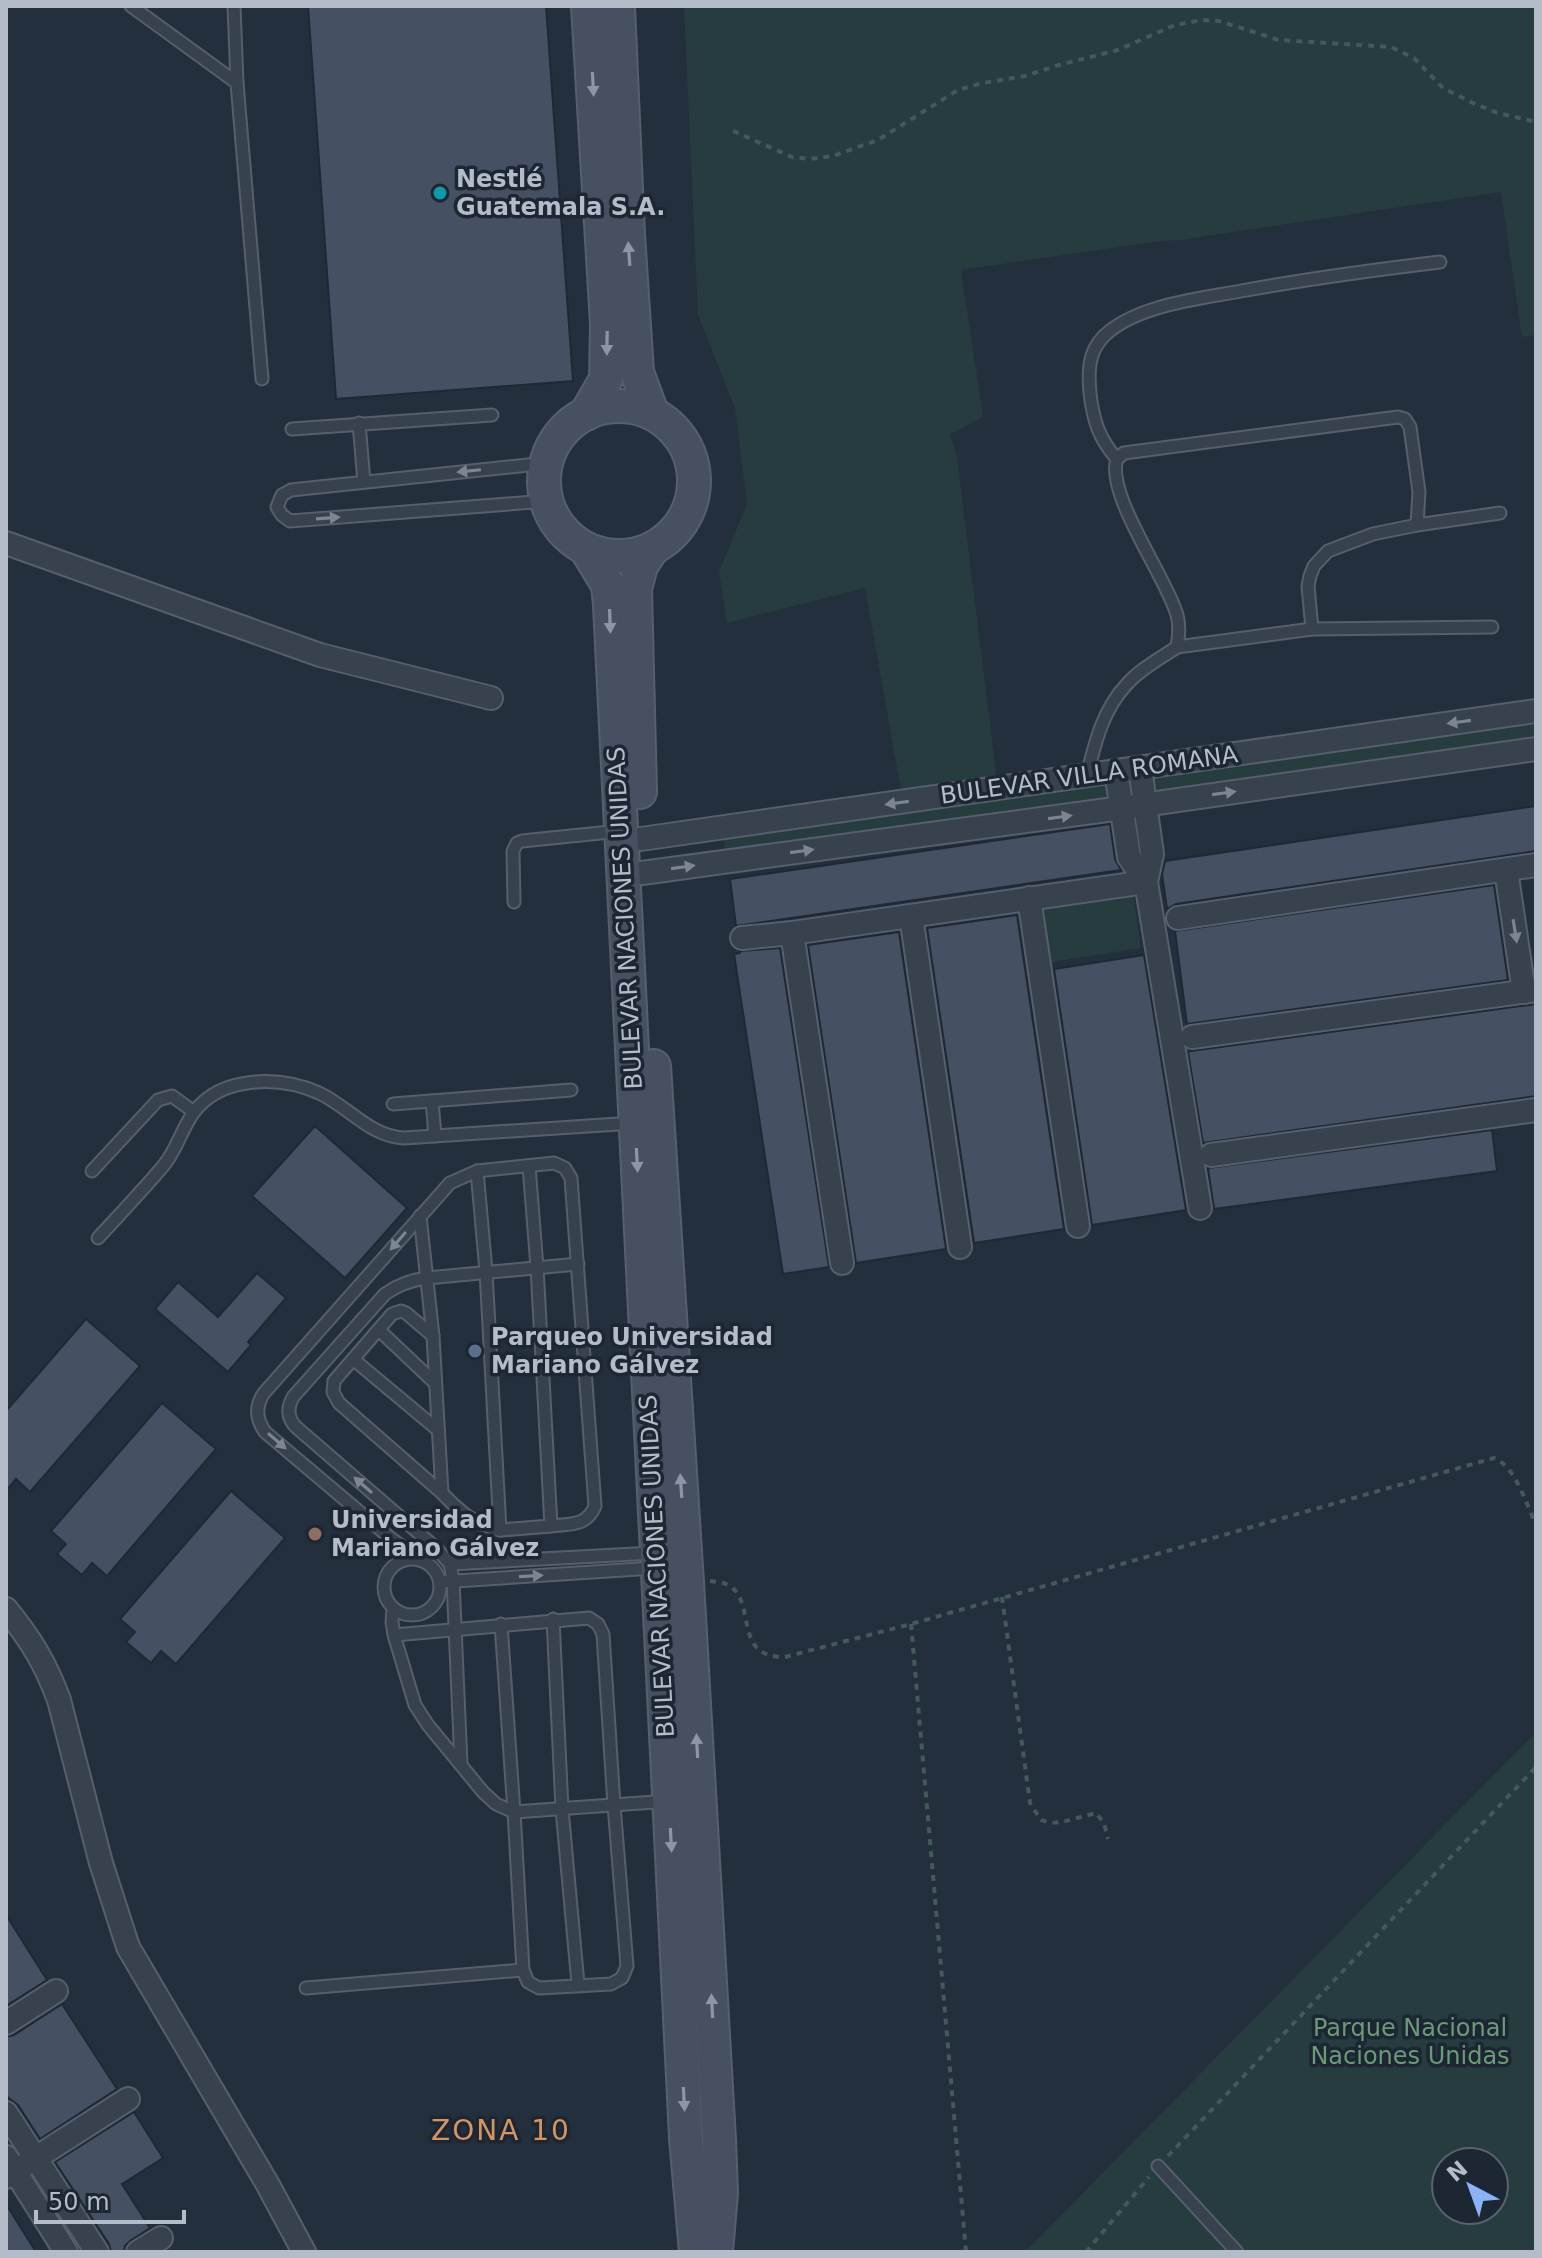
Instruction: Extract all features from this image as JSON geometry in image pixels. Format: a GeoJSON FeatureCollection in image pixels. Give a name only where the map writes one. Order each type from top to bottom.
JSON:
{"type":"FeatureCollection","features":[{"type":"Feature","properties":{"kind":"main road"},"geometry":{"type":"LineString","coordinates":[[586,414],[606,379],[607,324],[588,6]]}},
{"type":"Feature","properties":{"kind":"main road"},"geometry":{"type":"LineString","coordinates":[[618,6],[637,372],[652,413]]}},
{"type":"Feature","properties":{"kind":"main road"},"geometry":{"type":"LineString","coordinates":[[619,406],[652,413],[678,434],[693,464],[695,481],[687,514],[672,534],[652,549],[636,555],[602,555],[586,549],[565,534],[547,501],[544,488],[547,463],[557,439],[586,414],[602,408],[619,406]]}},
{"type":"Feature","properties":{"kind":"main road","name":"BULEVAR NACIONES UNIDAS"},"geometry":{"type":"LineString","coordinates":[[586,549],[608,585],[631,835],[642,873],[719,2139],[721,2193],[712,2249]]}},
{"type":"Feature","properties":{"kind":"main road","name":"BULEVAR NACIONES UNIDAS"},"geometry":{"type":"LineString","coordinates":[[652,549],[641,566],[635,589],[631,835],[635,1123],[686,2138],[690,2189],[712,2249]]}},
{"type":"Feature","properties":{"kind":"main road"},"geometry":{"type":"LineString","coordinates":[[686,2138],[692,2147],[700,2150],[708,2149],[719,2139]]}},
{"type":"Feature","properties":{"kind":"street"},"geometry":{"type":"LineString","coordinates":[[6,543],[320,655],[491,698]]}},
{"type":"Feature","properties":{"kind":"street","name":"BULEVAR VILLA ROMANA"},"geometry":{"type":"LineString","coordinates":[[631,835],[1140,768],[1536,711]]}},
{"type":"Feature","properties":{"kind":"street","name":"BULEVAR VILLA ROMANA"},"geometry":{"type":"LineString","coordinates":[[642,873],[1536,749]]}},
{"type":"Feature","properties":{"kind":"street"},"geometry":{"type":"LineString","coordinates":[[1140,768],[1152,854],[1146,882],[1200,1208]]}},
{"type":"Feature","properties":{"kind":"street"},"geometry":{"type":"LineString","coordinates":[[1116,771],[1129,857],[1146,882]]}},
{"type":"Feature","properties":{"kind":"street"},"geometry":{"type":"LineString","coordinates":[[1178,918],[1536,865]]}},
{"type":"Feature","properties":{"kind":"street"},"geometry":{"type":"LineString","coordinates":[[1192,1037],[1530,991],[1506,870]]}},
{"type":"Feature","properties":{"kind":"street"},"geometry":{"type":"LineString","coordinates":[[742,938],[1146,882]]}},
{"type":"Feature","properties":{"kind":"street"},"geometry":{"type":"LineString","coordinates":[[1029,898],[1078,1226]]}},
{"type":"Feature","properties":{"kind":"street"},"geometry":{"type":"LineString","coordinates":[[911,916],[960,1247]]}},
{"type":"Feature","properties":{"kind":"street"},"geometry":{"type":"LineString","coordinates":[[792,933],[842,1263]]}},
{"type":"Feature","properties":{"kind":"street"},"geometry":{"type":"LineString","coordinates":[[1211,1155],[1536,1110]]}},
{"type":"Feature","properties":{"kind":"street"},"geometry":{"type":"LineString","coordinates":[[6,1609],[38,1652],[59,1700],[105,1876],[128,1947],[304,2252]]}},
{"type":"Feature","properties":{"kind":"street"},"geometry":{"type":"LineString","coordinates":[[6,2023],[56,1991]]}},
{"type":"Feature","properties":{"kind":"street"},"geometry":{"type":"LineString","coordinates":[[66,2252],[9,2169],[36,2158],[128,2099]]}},
{"type":"Feature","properties":{"kind":"street"},"geometry":{"type":"LineString","coordinates":[[6,2113],[97,2252]]}},
{"type":"Feature","properties":{"kind":"street"},"geometry":{"type":"LineString","coordinates":[[138,2252],[161,2238]]}},
{"type":"Feature","properties":{"kind":"lane"},"geometry":{"type":"LineString","coordinates":[[131,6],[237,83]]}},
{"type":"Feature","properties":{"kind":"lane"},"geometry":{"type":"LineString","coordinates":[[234,6],[237,83],[262,379]]}},
{"type":"Feature","properties":{"kind":"lane"},"geometry":{"type":"LineString","coordinates":[[1117,459],[1099,436],[1092,412],[1090,384],[1090,358],[1094,349],[1104,336],[1117,327],[1177,303],[1319,277],[1440,262]]}},
{"type":"Feature","properties":{"kind":"lane"},"geometry":{"type":"LineString","coordinates":[[292,429],[492,415]]}},
{"type":"Feature","properties":{"kind":"lane"},"geometry":{"type":"LineString","coordinates":[[1177,647],[1180,625],[1177,614],[1122,498],[1114,468],[1117,459],[1124,453],[1398,417],[1405,419],[1410,427],[1419,492],[1417,525]]}},
{"type":"Feature","properties":{"kind":"lane"},"geometry":{"type":"LineString","coordinates":[[359,423],[364,482]]}},
{"type":"Feature","properties":{"kind":"lane"},"geometry":{"type":"LineString","coordinates":[[547,463],[291,490],[282,495],[277,507],[290,521],[547,501]]}},
{"type":"Feature","properties":{"kind":"lane"},"geometry":{"type":"LineString","coordinates":[[1312,629],[1310,576],[1320,558],[1328,551],[1373,534],[1500,513]]}},
{"type":"Feature","properties":{"kind":"lane"},"geometry":{"type":"LineString","coordinates":[[1087,775],[1097,736],[1119,693],[1177,647],[1312,629],[1492,627]]}},
{"type":"Feature","properties":{"kind":"lane"},"geometry":{"type":"LineString","coordinates":[[514,902],[513,851],[517,843],[631,835]]}},
{"type":"Feature","properties":{"kind":"lane"},"geometry":{"type":"LineString","coordinates":[[98,1238],[164,1164],[194,1112],[208,1098],[230,1087],[258,1081],[295,1084],[321,1094],[391,1138],[635,1123]]}},
{"type":"Feature","properties":{"kind":"lane"},"geometry":{"type":"LineString","coordinates":[[393,1104],[571,1090]]}},
{"type":"Feature","properties":{"kind":"lane"},"geometry":{"type":"LineString","coordinates":[[92,1171],[158,1100],[172,1096],[194,1112]]}},
{"type":"Feature","properties":{"kind":"lane"},"geometry":{"type":"LineString","coordinates":[[432,1101],[435,1136]]}},
{"type":"Feature","properties":{"kind":"lane"},"geometry":{"type":"LineString","coordinates":[[393,1608],[410,1615],[428,1610],[435,1604],[440,1582],[434,1569],[388,1536],[265,1432],[257,1412],[260,1399],[450,1183],[477,1171],[554,1163],[560,1165],[569,1173],[595,1506],[584,1521],[500,1530],[483,1526],[469,1519],[335,1398],[334,1381],[392,1314],[401,1311],[410,1315],[433,1336]]}},
{"type":"Feature","properties":{"kind":"lane"},"geometry":{"type":"LineString","coordinates":[[529,1166],[551,1526]]}},
{"type":"Feature","properties":{"kind":"lane"},"geometry":{"type":"LineString","coordinates":[[477,1171],[486,1271],[500,1530]]}},
{"type":"Feature","properties":{"kind":"lane"},"geometry":{"type":"LineString","coordinates":[[420,1216],[433,1336],[442,1493]]}},
{"type":"Feature","properties":{"kind":"lane"},"geometry":{"type":"LineString","coordinates":[[461,1764],[450,1564],[436,1548],[296,1427],[288,1413],[293,1397],[385,1294],[396,1286],[427,1278],[578,1264]]}},
{"type":"Feature","properties":{"kind":"lane"},"geometry":{"type":"LineString","coordinates":[[379,1330],[435,1383]]}},
{"type":"Feature","properties":{"kind":"lane"},"geometry":{"type":"LineString","coordinates":[[353,1359],[438,1430]]}},
{"type":"Feature","properties":{"kind":"lane"},"geometry":{"type":"LineString","coordinates":[[418,1559],[400,1562],[387,1575],[384,1593],[393,1608],[394,1635],[415,1705],[483,1792],[496,1804],[514,1812],[669,1801]]}},
{"type":"Feature","properties":{"kind":"lane"},"geometry":{"type":"LineString","coordinates":[[450,1564],[657,1560]]}},
{"type":"Feature","properties":{"kind":"lane"},"geometry":{"type":"LineString","coordinates":[[440,1582],[657,1560]]}},
{"type":"Feature","properties":{"kind":"lane"},"geometry":{"type":"LineString","coordinates":[[394,1635],[501,1624],[553,1619],[589,1618],[598,1624],[603,1634],[627,1966],[622,1978],[611,1984],[539,1988],[528,1982],[523,1970],[501,1624]]}},
{"type":"Feature","properties":{"kind":"lane"},"geometry":{"type":"LineString","coordinates":[[553,1619],[562,1809],[578,1984]]}},
{"type":"Feature","properties":{"kind":"lane"},"geometry":{"type":"LineString","coordinates":[[306,1988],[523,1970]]}},
{"type":"Feature","properties":{"kind":"lane"},"geometry":{"type":"LineString","coordinates":[[1158,2166],[1237,2252]]}},
{"type":"Feature","properties":{"kind":"path"},"geometry":{"type":"LineString","coordinates":[[733,131],[792,157],[810,159],[833,156],[878,140],[958,90],[1025,76],[1118,50],[1175,25],[1202,20],[1227,23],[1279,40],[1391,47],[1414,58],[1443,88],[1498,113],[1536,122]]}},
{"type":"Feature","properties":{"kind":"path"},"geometry":{"type":"LineString","coordinates":[[687,1582],[712,1581],[736,1590],[750,1637],[763,1652],[785,1657],[1494,1458],[1509,1468],[1536,1525]]}},
{"type":"Feature","properties":{"kind":"path"},"geometry":{"type":"LineString","coordinates":[[1002,1597],[1030,1803],[1041,1820],[1051,1823],[1096,1813],[1104,1823],[1108,1839]]}},
{"type":"Feature","properties":{"kind":"path"},"geometry":{"type":"LineString","coordinates":[[911,1624],[966,2252]]}},
{"type":"Feature","properties":{"kind":"path"},"geometry":{"type":"LineString","coordinates":[[1086,2252],[1158,2166],[1536,1767]]}},
{"type":"Feature","properties":{"kind":"green space"},"geometry":{"type":"Polygon","coordinates":[[[684,6],[1536,6],[1536,335],[1522,337],[1501,192],[961,270],[983,417],[950,434],[957,457],[997,781],[902,795],[865,588],[727,623],[719,572],[747,504],[735,408],[698,315],[684,6]]]}},
{"type":"Feature","properties":{"kind":"green space"},"geometry":{"type":"Polygon","coordinates":[[[1536,711],[1536,749],[725,862],[723,828],[1536,711]]]}},
{"type":"Feature","properties":{"kind":"green space"},"geometry":{"type":"Polygon","coordinates":[[[1133,893],[1141,948],[1051,962],[1043,907],[1133,893]]]}},
{"type":"Feature","properties":{"kind":"green space","name":"Parque Nacional Naciones Unidas"},"geometry":{"type":"Polygon","coordinates":[[[1536,1732],[1536,2252],[1025,2252],[1536,1732]]]}},
{"type":"Feature","properties":{"kind":"building","name":"Nestlé Guatemala S.A."},"geometry":{"type":"Polygon","coordinates":[[[308,6],[546,6],[573,381],[336,399],[308,6]]]}},
{"type":"Feature","properties":{"kind":"building"},"geometry":{"type":"Polygon","coordinates":[[[1536,806],[1536,851],[1176,904],[1167,909],[1162,874],[1165,861],[1536,806]]]}},
{"type":"Feature","properties":{"kind":"building"},"geometry":{"type":"Polygon","coordinates":[[[1110,824],[1115,859],[1121,870],[736,926],[730,879],[1110,824]]]}},
{"type":"Feature","properties":{"kind":"building"},"geometry":{"type":"Polygon","coordinates":[[[1494,885],[1508,980],[1187,1024],[1175,931],[1494,885]]]}},
{"type":"Feature","properties":{"kind":"building"},"geometry":{"type":"Polygon","coordinates":[[[1017,915],[1064,1229],[974,1243],[927,928],[1017,915]]]}},
{"type":"Feature","properties":{"kind":"building"},"geometry":{"type":"Polygon","coordinates":[[[899,932],[946,1249],[856,1263],[808,945],[899,932]]]}},
{"type":"Feature","properties":{"kind":"building"},"geometry":{"type":"Polygon","coordinates":[[[780,948],[829,1267],[783,1274],[734,954],[780,948]]]}},
{"type":"Feature","properties":{"kind":"building"},"geometry":{"type":"Polygon","coordinates":[[[1144,955],[1186,1210],[1092,1225],[1054,969],[1144,955]]]}},
{"type":"Feature","properties":{"kind":"building"},"geometry":{"type":"Polygon","coordinates":[[[1536,1004],[1536,1096],[1203,1143],[1188,1052],[1536,1004]]]}},
{"type":"Feature","properties":{"kind":"building"},"geometry":{"type":"Polygon","coordinates":[[[315,1126],[407,1208],[345,1278],[252,1196],[315,1126]]]}},
{"type":"Feature","properties":{"kind":"building"},"geometry":{"type":"Polygon","coordinates":[[[1492,1130],[1497,1171],[1214,1209],[1208,1168],[1492,1130]]]}},
{"type":"Feature","properties":{"kind":"building"},"geometry":{"type":"Polygon","coordinates":[[[257,1273],[286,1298],[248,1342],[251,1345],[228,1372],[155,1309],[178,1282],[218,1317],[257,1273]]]}},
{"type":"Feature","properties":{"kind":"building"},"geometry":{"type":"Polygon","coordinates":[[[86,1319],[140,1366],[30,1492],[16,1479],[6,1491],[6,1411],[86,1319]]]}},
{"type":"Feature","properties":{"kind":"building"},"geometry":{"type":"Polygon","coordinates":[[[162,1403],[216,1449],[107,1576],[92,1563],[82,1575],[57,1554],[66,1544],[51,1531],[162,1403]]]}},
{"type":"Feature","properties":{"kind":"building"},"geometry":{"type":"Polygon","coordinates":[[[231,1491],[285,1538],[176,1664],[161,1651],[151,1663],[126,1642],[135,1632],[120,1619],[231,1491]]]}},
{"type":"Feature","properties":{"kind":"building"},"geometry":{"type":"Polygon","coordinates":[[[6,1915],[47,1980],[6,2006],[6,1915]]]}},
{"type":"Feature","properties":{"kind":"building"},"geometry":{"type":"Polygon","coordinates":[[[62,2004],[117,2089],[40,2139],[18,2105],[6,2096],[6,2037],[62,2004]]]}},
{"type":"Feature","properties":{"kind":"building"},"geometry":{"type":"Polygon","coordinates":[[[134,2112],[163,2158],[122,2184],[150,2228],[130,2241],[124,2252],[111,2252],[109,2244],[55,2162],[134,2112]]]}},
{"type":"Feature","properties":{"kind":"building"},"geometry":{"type":"Polygon","coordinates":[[[6,2204],[36,2252],[6,2252],[6,2204]]]}},
{"type":"Feature","properties":{"kind":"place","name":"Nestlé Guatemala S.A."},"geometry":{"type":"Point","coordinates":[440,193]}},
{"type":"Feature","properties":{"kind":"place","name":"Parqueo Universidad Mariano Gálvez"},"geometry":{"type":"Point","coordinates":[475,1351]}},
{"type":"Feature","properties":{"kind":"place","name":"Universidad Mariano Gálvez"},"geometry":{"type":"Point","coordinates":[315,1534]}},
{"type":"Feature","properties":{"kind":"district","name":"ZONA 10"},"geometry":{"type":"Point","coordinates":[501,2130]}}]}
